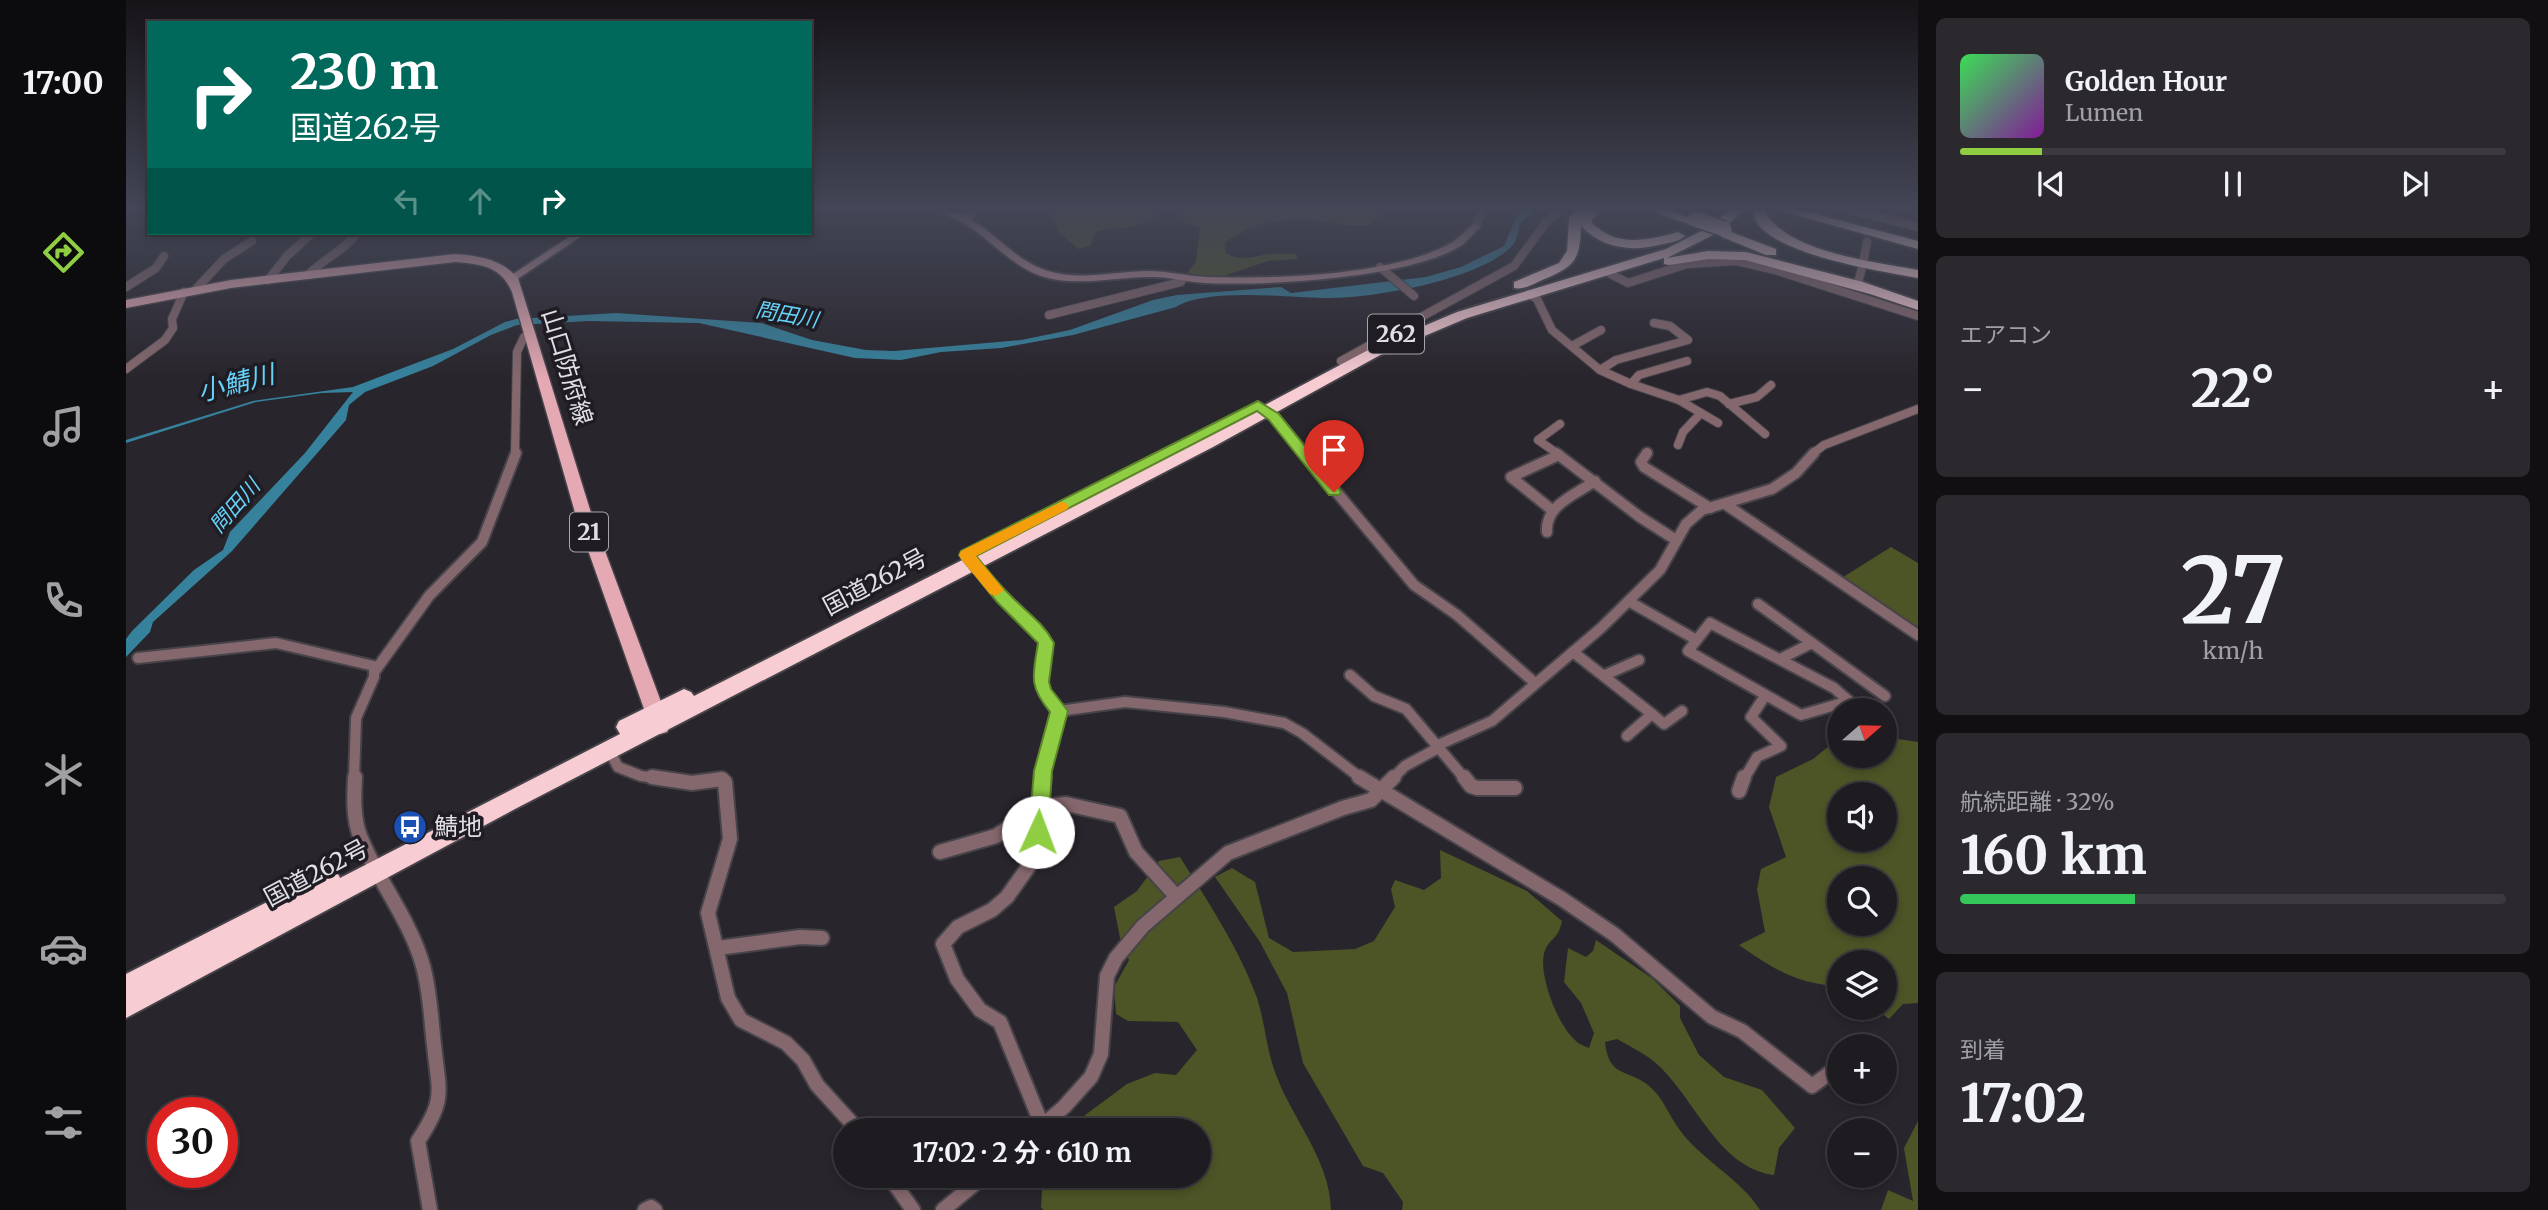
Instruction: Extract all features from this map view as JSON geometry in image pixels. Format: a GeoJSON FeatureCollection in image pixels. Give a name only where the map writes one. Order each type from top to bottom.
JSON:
{"type":"FeatureCollection","features":[{"type":"Feature","properties":{"kind":"highway"},"geometry":{"type":"LineString","coordinates":[[1453,311],[1564,265]]}},
{"type":"Feature","properties":{"kind":"highway","name":"国道262号"},"geometry":{"type":"LineString","coordinates":[[1263,408],[1341,361],[1453,311],[1609,265]]}},
{"type":"Feature","properties":{"kind":"highway","name":"国道262号"},"geometry":{"type":"LineString","coordinates":[[126,1005],[374,866],[970,558],[1411,335],[1462,315],[1529,294],[1634,265]]}},
{"type":"Feature","properties":{"kind":"highway"},"geometry":{"type":"LineString","coordinates":[[1605,275],[1651,265]]}},
{"type":"Feature","properties":{"kind":"highway"},"geometry":{"type":"LineString","coordinates":[[1788,265],[1918,306]]}},
{"type":"Feature","properties":{"kind":"highway"},"geometry":{"type":"LineString","coordinates":[[1806,265],[1864,290],[1918,299]]}},
{"type":"Feature","properties":{"kind":"highway"},"geometry":{"type":"LineString","coordinates":[[1874,265],[1892,268],[1918,279]]}},
{"type":"Feature","properties":{"kind":"highway"},"geometry":{"type":"LineString","coordinates":[[1881,265],[1918,274]]}},
{"type":"Feature","properties":{"kind":"highway","name":"国道262号"},"geometry":{"type":"LineString","coordinates":[[126,988],[609,750],[657,720]]}},
{"type":"Feature","properties":{"kind":"main road"},"geometry":{"type":"LineString","coordinates":[[126,304],[268,279],[390,265]]}},
{"type":"Feature","properties":{"kind":"main road"},"geometry":{"type":"LineString","coordinates":[[493,265],[512,278]]}},
{"type":"Feature","properties":{"kind":"main road","name":"山口防府線"},"geometry":{"type":"LineString","coordinates":[[512,278],[532,335],[584,516],[657,720]]}},
{"type":"Feature","properties":{"kind":"street"},"geometry":{"type":"LineString","coordinates":[[126,287],[158,265]]}},
{"type":"Feature","properties":{"kind":"street"},"geometry":{"type":"LineString","coordinates":[[126,369],[165,340],[173,328],[172,319],[189,291],[217,265]]}},
{"type":"Feature","properties":{"kind":"street"},"geometry":{"type":"LineString","coordinates":[[268,279],[279,265]]}},
{"type":"Feature","properties":{"kind":"street"},"geometry":{"type":"LineString","coordinates":[[308,275],[317,265]]}},
{"type":"Feature","properties":{"kind":"street"},"geometry":{"type":"LineString","coordinates":[[512,278],[531,265]]}},
{"type":"Feature","properties":{"kind":"street"},"geometry":{"type":"LineString","coordinates":[[1028,265],[1042,273],[1066,276],[1153,274],[1183,278],[1283,279],[1389,265]]}},
{"type":"Feature","properties":{"kind":"street"},"geometry":{"type":"LineString","coordinates":[[1341,361],[1512,265]]}},
{"type":"Feature","properties":{"kind":"street"},"geometry":{"type":"LineString","coordinates":[[1381,268],[1413,295]]}},
{"type":"Feature","properties":{"kind":"street"},"geometry":{"type":"LineString","coordinates":[[1862,268],[1864,290],[1918,316]]}},
{"type":"Feature","properties":{"kind":"street"},"geometry":{"type":"LineString","coordinates":[[1049,315],[1181,282],[1183,278]]}},
{"type":"Feature","properties":{"kind":"street"},"geometry":{"type":"LineString","coordinates":[[1529,294],[1537,299],[1552,330],[1600,370],[1630,384],[1679,400],[1718,423]]}},
{"type":"Feature","properties":{"kind":"street"},"geometry":{"type":"LineString","coordinates":[[1600,370],[1616,360],[1688,340],[1670,326],[1654,323]]}},
{"type":"Feature","properties":{"kind":"street"},"geometry":{"type":"LineString","coordinates":[[1572,346],[1601,330]]}},
{"type":"Feature","properties":{"kind":"street"},"geometry":{"type":"LineString","coordinates":[[430,1210],[418,1141],[434,1116],[440,1098],[428,991],[423,965],[408,930],[359,834],[354,799],[356,718],[375,671],[429,596],[482,542],[516,453],[517,352],[524,337],[532,335]]}},
{"type":"Feature","properties":{"kind":"street"},"geometry":{"type":"LineString","coordinates":[[1630,384],[1639,375],[1687,361]]}},
{"type":"Feature","properties":{"kind":"street"},"geometry":{"type":"LineString","coordinates":[[1730,404],[1757,397],[1772,385]]}},
{"type":"Feature","properties":{"kind":"street"},"geometry":{"type":"LineString","coordinates":[[1679,400],[1707,392],[1720,396],[1765,434]]}},
{"type":"Feature","properties":{"kind":"street"},"geometry":{"type":"LineString","coordinates":[[1263,408],[1414,585],[1457,615],[1535,683]]}},
{"type":"Feature","properties":{"kind":"street"},"geometry":{"type":"LineString","coordinates":[[1049,1118],[1091,1077],[1101,1054],[1107,976],[1116,958],[1143,926],[1228,853],[1343,808],[1371,800],[1405,766],[1439,746],[1492,721],[1573,652],[1630,602],[1666,563],[1686,524],[1702,510],[1772,489],[1796,473],[1810,456],[1824,446],[1918,409]]}},
{"type":"Feature","properties":{"kind":"street"},"geometry":{"type":"LineString","coordinates":[[1678,445],[1683,432],[1701,414]]}},
{"type":"Feature","properties":{"kind":"street"},"geometry":{"type":"LineString","coordinates":[[1560,424],[1538,440],[1644,521],[1676,540]]}},
{"type":"Feature","properties":{"kind":"street"},"geometry":{"type":"LineString","coordinates":[[1647,453],[1641,462],[1644,467],[1710,508]]}},
{"type":"Feature","properties":{"kind":"street"},"geometry":{"type":"LineString","coordinates":[[1552,510],[1511,477],[1559,455]]}},
{"type":"Feature","properties":{"kind":"street"},"geometry":{"type":"LineString","coordinates":[[1547,532],[1546,519],[1552,510],[1595,481]]}},
{"type":"Feature","properties":{"kind":"street"},"geometry":{"type":"LineString","coordinates":[[1725,504],[1918,635]]}},
{"type":"Feature","properties":{"kind":"street"},"geometry":{"type":"LineString","coordinates":[[970,558],[1013,608],[1039,632],[1046,643],[1041,682],[1044,692],[1059,711]]}},
{"type":"Feature","properties":{"kind":"street"},"geometry":{"type":"LineString","coordinates":[[1630,602],[1695,639]]}},
{"type":"Feature","properties":{"kind":"street"},"geometry":{"type":"LineString","coordinates":[[1758,604],[1885,696]]}},
{"type":"Feature","properties":{"kind":"street"},"geometry":{"type":"LineString","coordinates":[[1710,623],[1834,688],[1849,701],[1837,706],[1821,707],[1809,716],[1801,715],[1688,651],[1695,639],[1710,623]]}},
{"type":"Feature","properties":{"kind":"street"},"geometry":{"type":"LineString","coordinates":[[138,658],[156,658],[247,644],[276,643],[370,664],[375,671]]}},
{"type":"Feature","properties":{"kind":"street"},"geometry":{"type":"LineString","coordinates":[[1780,660],[1812,643]]}},
{"type":"Feature","properties":{"kind":"street"},"geometry":{"type":"LineString","coordinates":[[1573,652],[1664,724],[1682,711]]}},
{"type":"Feature","properties":{"kind":"street"},"geometry":{"type":"LineString","coordinates":[[1605,675],[1639,660]]}},
{"type":"Feature","properties":{"kind":"street"},"geometry":{"type":"LineString","coordinates":[[1350,675],[1374,696],[1406,709],[1471,786],[1515,788]]}},
{"type":"Feature","properties":{"kind":"street"},"geometry":{"type":"LineString","coordinates":[[1738,792],[1751,760],[1781,746],[1751,717],[1765,696]]}},
{"type":"Feature","properties":{"kind":"street"},"geometry":{"type":"LineString","coordinates":[[1059,711],[1125,702],[1224,712],[1284,723],[1302,733],[1351,773],[1562,899],[1615,935],[1712,1017],[1742,1031],[1812,1086],[1827,1075]]}},
{"type":"Feature","properties":{"kind":"street"},"geometry":{"type":"LineString","coordinates":[[1035,1118],[1000,1022],[980,1010],[957,979],[943,944],[949,931],[992,910],[1017,887],[1041,849],[1039,807],[1045,762],[1059,711]]}},
{"type":"Feature","properties":{"kind":"street"},"geometry":{"type":"LineString","coordinates":[[1627,736],[1652,715]]}},
{"type":"Feature","properties":{"kind":"street"},"geometry":{"type":"LineString","coordinates":[[609,750],[618,766],[641,776],[692,783],[722,779],[725,782],[730,839],[708,913],[728,998],[741,1020],[786,1043],[803,1060],[817,1085],[849,1118]]}},
{"type":"Feature","properties":{"kind":"street"},"geometry":{"type":"LineString","coordinates":[[940,852],[996,836],[1039,807],[1066,804],[1120,816],[1136,852],[1176,896]]}},
{"type":"Feature","properties":{"kind":"street"},"geometry":{"type":"LineString","coordinates":[[718,948],[800,937],[822,939]]}},
{"type":"Feature","properties":{"kind":"street"},"geometry":{"type":"LineString","coordinates":[[897,1188],[912,1210]]}},
{"type":"Feature","properties":{"kind":"street"},"geometry":{"type":"LineString","coordinates":[[943,1210],[970,1188]]}},
{"type":"Feature","properties":{"kind":"street"},"geometry":{"type":"LineString","coordinates":[[645,1210],[651,1207],[655,1210]]}},
{"type":"Feature","properties":{"kind":"green space"},"geometry":{"type":"Polygon","coordinates":[[[1193,265],[1255,265],[1223,276],[1186,275],[1193,265]]]}},
{"type":"Feature","properties":{"kind":"green space"},"geometry":{"type":"Polygon","coordinates":[[[1891,547],[1918,563],[1918,631],[1840,579],[1891,547]]]}},
{"type":"Feature","properties":{"kind":"green space"},"geometry":{"type":"Polygon","coordinates":[[[1897,739],[1918,742],[1918,1003],[1903,1004],[1897,1010],[1897,950],[1827,950],[1827,985],[1786,974],[1739,945],[1765,932],[1757,889],[1761,869],[1786,857],[1769,807],[1776,777],[1813,759],[1827,748],[1827,768],[1897,768],[1897,739]]]}},
{"type":"Feature","properties":{"kind":"green space"},"geometry":{"type":"Polygon","coordinates":[[[1440,850],[1527,891],[1562,921],[1557,934],[1546,948],[1543,969],[1555,1010],[1568,1033],[1578,1043],[1589,1048],[1594,1033],[1581,1003],[1564,982],[1568,948],[1586,957],[1593,951],[1596,940],[1653,979],[1680,1006],[1680,1018],[1699,1055],[1724,1077],[1762,1090],[1795,1128],[1779,1148],[1774,1175],[1755,1170],[1723,1147],[1655,1062],[1617,1039],[1605,1042],[1610,1062],[1620,1071],[1648,1085],[1662,1100],[1688,1140],[1742,1188],[1760,1210],[1402,1210],[1403,1202],[1383,1173],[1363,1166],[1303,1063],[1287,993],[1260,942],[1215,877],[1232,868],[1255,882],[1269,938],[1293,952],[1355,949],[1374,941],[1395,907],[1391,889],[1395,880],[1424,890],[1441,878],[1440,850]]]}},
{"type":"Feature","properties":{"kind":"green space"},"geometry":{"type":"Polygon","coordinates":[[[1180,857],[1250,979],[1260,1007],[1275,1072],[1324,1173],[1331,1210],[1043,1210],[1041,1207],[1042,1188],[1211,1188],[1211,1118],[1081,1118],[1127,1084],[1155,1073],[1176,1075],[1197,1050],[1178,1022],[1128,1021],[1116,1014],[1114,987],[1129,960],[1120,938],[1114,907],[1137,891],[1159,861],[1180,857]]]}},
{"type":"Feature","properties":{"kind":"green space"},"geometry":{"type":"Polygon","coordinates":[[[1918,1121],[1918,1210],[1881,1210],[1888,1190],[1913,1201],[1904,1148],[1918,1121]]]}},
{"type":"Feature","properties":{"kind":"water"},"geometry":{"type":"Polygon","coordinates":[[[1483,265],[1421,286],[1367,295],[1323,298],[1247,295],[1206,297],[1073,335],[1001,348],[941,352],[901,360],[855,358],[699,323],[588,321],[517,325],[491,335],[433,366],[365,392],[349,405],[346,420],[232,551],[153,622],[150,632],[126,657],[126,639],[132,631],[194,570],[223,550],[230,532],[305,453],[353,392],[322,393],[256,402],[126,443],[126,440],[253,401],[353,387],[453,349],[505,322],[516,319],[616,313],[761,323],[812,340],[866,350],[894,351],[1021,340],[1070,330],[1153,300],[1177,295],[1281,287],[1291,293],[1426,277],[1461,267],[1483,265]]]}},
{"type":"Feature","properties":{"kind":"slow traffic"},"geometry":{"type":"LineString","coordinates":[[996,590],[967,555],[1061,507]]}},
{"type":"Feature","properties":{"kind":"place","name":"鯖地"},"geometry":{"type":"Point","coordinates":[410,827]}},
{"type":"Feature","properties":{"kind":"route"},"geometry":{"type":"LineString","coordinates":[[1038,832],[1043,771],[1059,711],[1044,692],[1041,682],[1046,643],[1039,632],[993,588],[967,555],[1258,405],[1274,417],[1334,492]]}},
{"type":"Feature","properties":{"kind":"water label","name":"問田川"},"geometry":{"type":"Point","coordinates":[787,315]}},
{"type":"Feature","properties":{"kind":"water label","name":"小鯖川"},"geometry":{"type":"Point","coordinates":[236,383]}},
{"type":"Feature","properties":{"kind":"water label","name":"問田川"},"geometry":{"type":"Point","coordinates":[235,506]}}]}
